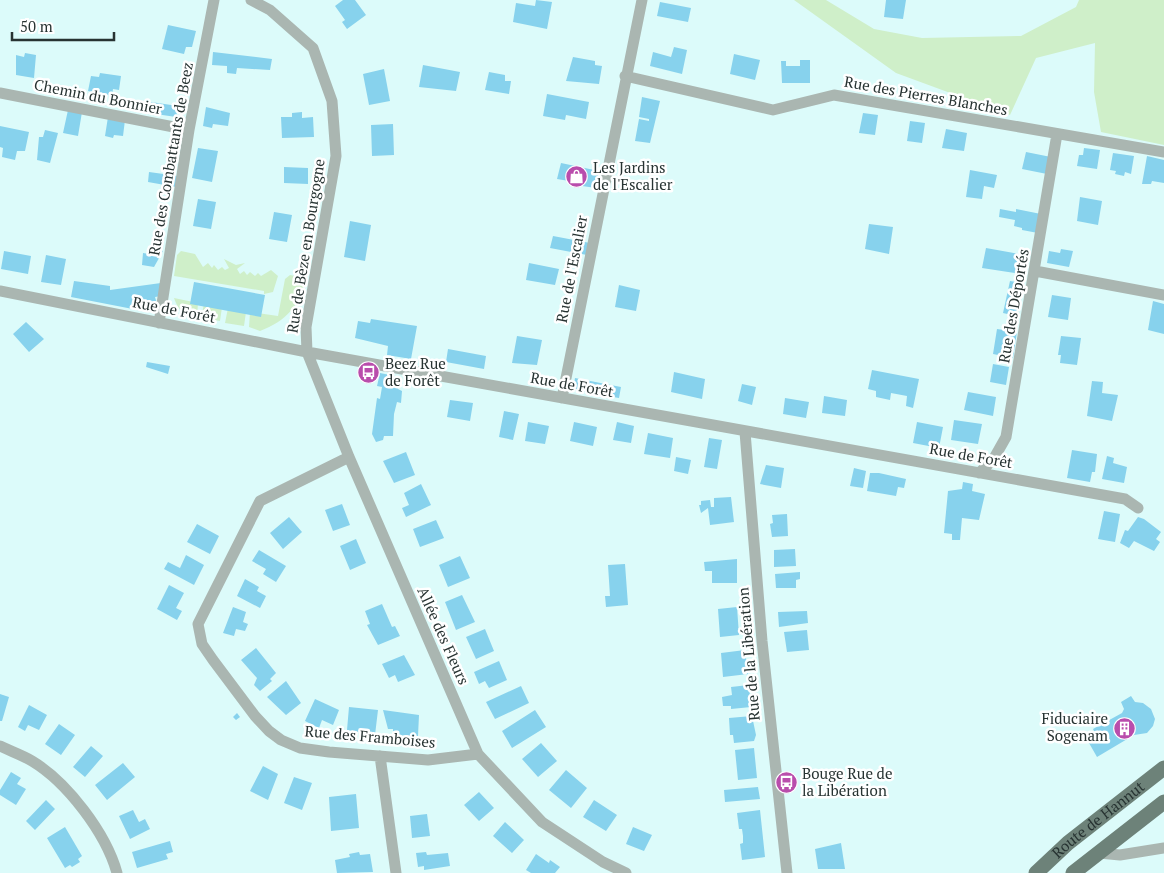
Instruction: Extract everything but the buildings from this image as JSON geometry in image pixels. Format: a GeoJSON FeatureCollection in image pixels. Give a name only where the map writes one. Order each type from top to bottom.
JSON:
{"type":"FeatureCollection","features":[{"type":"Feature","properties":{"kind":"main road","name":"Route de Hannut"},"geometry":{"type":"LineString","coordinates":[[1036,873],[1068,843],[1164,768]]}},
{"type":"Feature","properties":{"kind":"main road","name":"Route de Hannut"},"geometry":{"type":"LineString","coordinates":[[1073,873],[1164,802]]}},
{"type":"Feature","properties":{"kind":"street","name":"Rue des Combattants de Beez"},"geometry":{"type":"LineString","coordinates":[[159,323],[189,130],[214,0]]}},
{"type":"Feature","properties":{"kind":"street","name":"Rue de Bèze en Bourgogne"},"geometry":{"type":"LineString","coordinates":[[251,0],[270,10],[313,48],[332,101],[336,156],[306,327],[307,352]]}},
{"type":"Feature","properties":{"kind":"street","name":"Rue de l'Escalier"},"geometry":{"type":"LineString","coordinates":[[562,398],[625,76],[642,0]]}},
{"type":"Feature","properties":{"kind":"street","name":"Rue des Pierres Blanches"},"geometry":{"type":"LineString","coordinates":[[625,76],[773,110],[834,95],[1164,152]]}},
{"type":"Feature","properties":{"kind":"street","name":"Chemin du Bonnier"},"geometry":{"type":"LineString","coordinates":[[0,93],[189,130]]}},
{"type":"Feature","properties":{"kind":"street","name":"Rue des Déportés"},"geometry":{"type":"LineString","coordinates":[[979,473],[994,460],[1006,437],[1057,134]]}},
{"type":"Feature","properties":{"kind":"street"},"geometry":{"type":"LineString","coordinates":[[1035,271],[1164,295]]}},
{"type":"Feature","properties":{"kind":"street","name":"Rue de Forêt"},"geometry":{"type":"LineString","coordinates":[[2,294],[745,432],[1125,499],[1138,508]]}},
{"type":"Feature","properties":{"kind":"street","name":"Allée des Fleurs"},"geometry":{"type":"LineString","coordinates":[[307,352],[349,457],[478,754],[542,822],[578,847],[626,873]]}},
{"type":"Feature","properties":{"kind":"street","name":"Rue de la Libération"},"geometry":{"type":"LineString","coordinates":[[745,432],[762,641],[787,873]]}},
{"type":"Feature","properties":{"kind":"street","name":"Rue des Framboises"},"geometry":{"type":"LineString","coordinates":[[349,457],[260,501],[198,624],[202,644],[255,716],[275,735],[300,748],[428,760],[478,754]]}},
{"type":"Feature","properties":{"kind":"street"},"geometry":{"type":"LineString","coordinates":[[0,746],[32,761],[62,784],[92,822],[106,845],[117,873]]}},
{"type":"Feature","properties":{"kind":"street"},"geometry":{"type":"LineString","coordinates":[[380,756],[396,873]]}},
{"type":"Feature","properties":{"kind":"street","name":"Route de Hannut"},"geometry":{"type":"LineString","coordinates":[[1099,853],[1120,855],[1164,848]]}},
{"type":"Feature","properties":{"kind":"green space"},"geometry":{"type":"Polygon","coordinates":[[[794,0],[826,0],[874,29],[922,38],[1021,36],[1076,7],[1079,0],[1164,0],[1164,145],[1101,132],[1094,92],[1095,43],[1036,58],[1010,115],[896,73],[794,0]]]}},
{"type":"Feature","properties":{"kind":"green space"},"geometry":{"type":"Polygon","coordinates":[[[181,251],[195,254],[203,267],[208,263],[212,268],[214,265],[218,270],[222,267],[225,270],[229,268],[224,259],[236,265],[245,263],[237,269],[240,274],[244,271],[247,275],[250,272],[255,276],[258,273],[261,276],[271,270],[278,276],[273,292],[264,294],[264,291],[174,276],[177,255],[181,251]]]}},
{"type":"Feature","properties":{"kind":"green space"},"geometry":{"type":"Polygon","coordinates":[[[290,275],[306,278],[296,304],[284,317],[269,327],[260,331],[249,327],[250,312],[278,316],[285,279],[290,275]]]}},
{"type":"Feature","properties":{"kind":"green space"},"geometry":{"type":"Polygon","coordinates":[[[174,298],[198,303],[197,317],[182,312],[174,298]]]}},
{"type":"Feature","properties":{"kind":"green space"},"geometry":{"type":"Polygon","coordinates":[[[204,304],[222,307],[220,321],[201,318],[204,304]]]}},
{"type":"Feature","properties":{"kind":"green space"},"geometry":{"type":"Polygon","coordinates":[[[228,308],[246,312],[244,326],[225,323],[228,308]]]}},
{"type":"Feature","properties":{"kind":"place","name":"Les Jardins de l'Escalier"},"geometry":{"type":"Point","coordinates":[577,177]}},
{"type":"Feature","properties":{"kind":"place","name":"Beez Rue de Forêt"},"geometry":{"type":"Point","coordinates":[369,373]}},
{"type":"Feature","properties":{"kind":"place","name":"Fiduciaire Sogenam"},"geometry":{"type":"Point","coordinates":[1124,728]}},
{"type":"Feature","properties":{"kind":"place","name":"Bouge Rue de la Libération"},"geometry":{"type":"Point","coordinates":[786,783]}}]}
